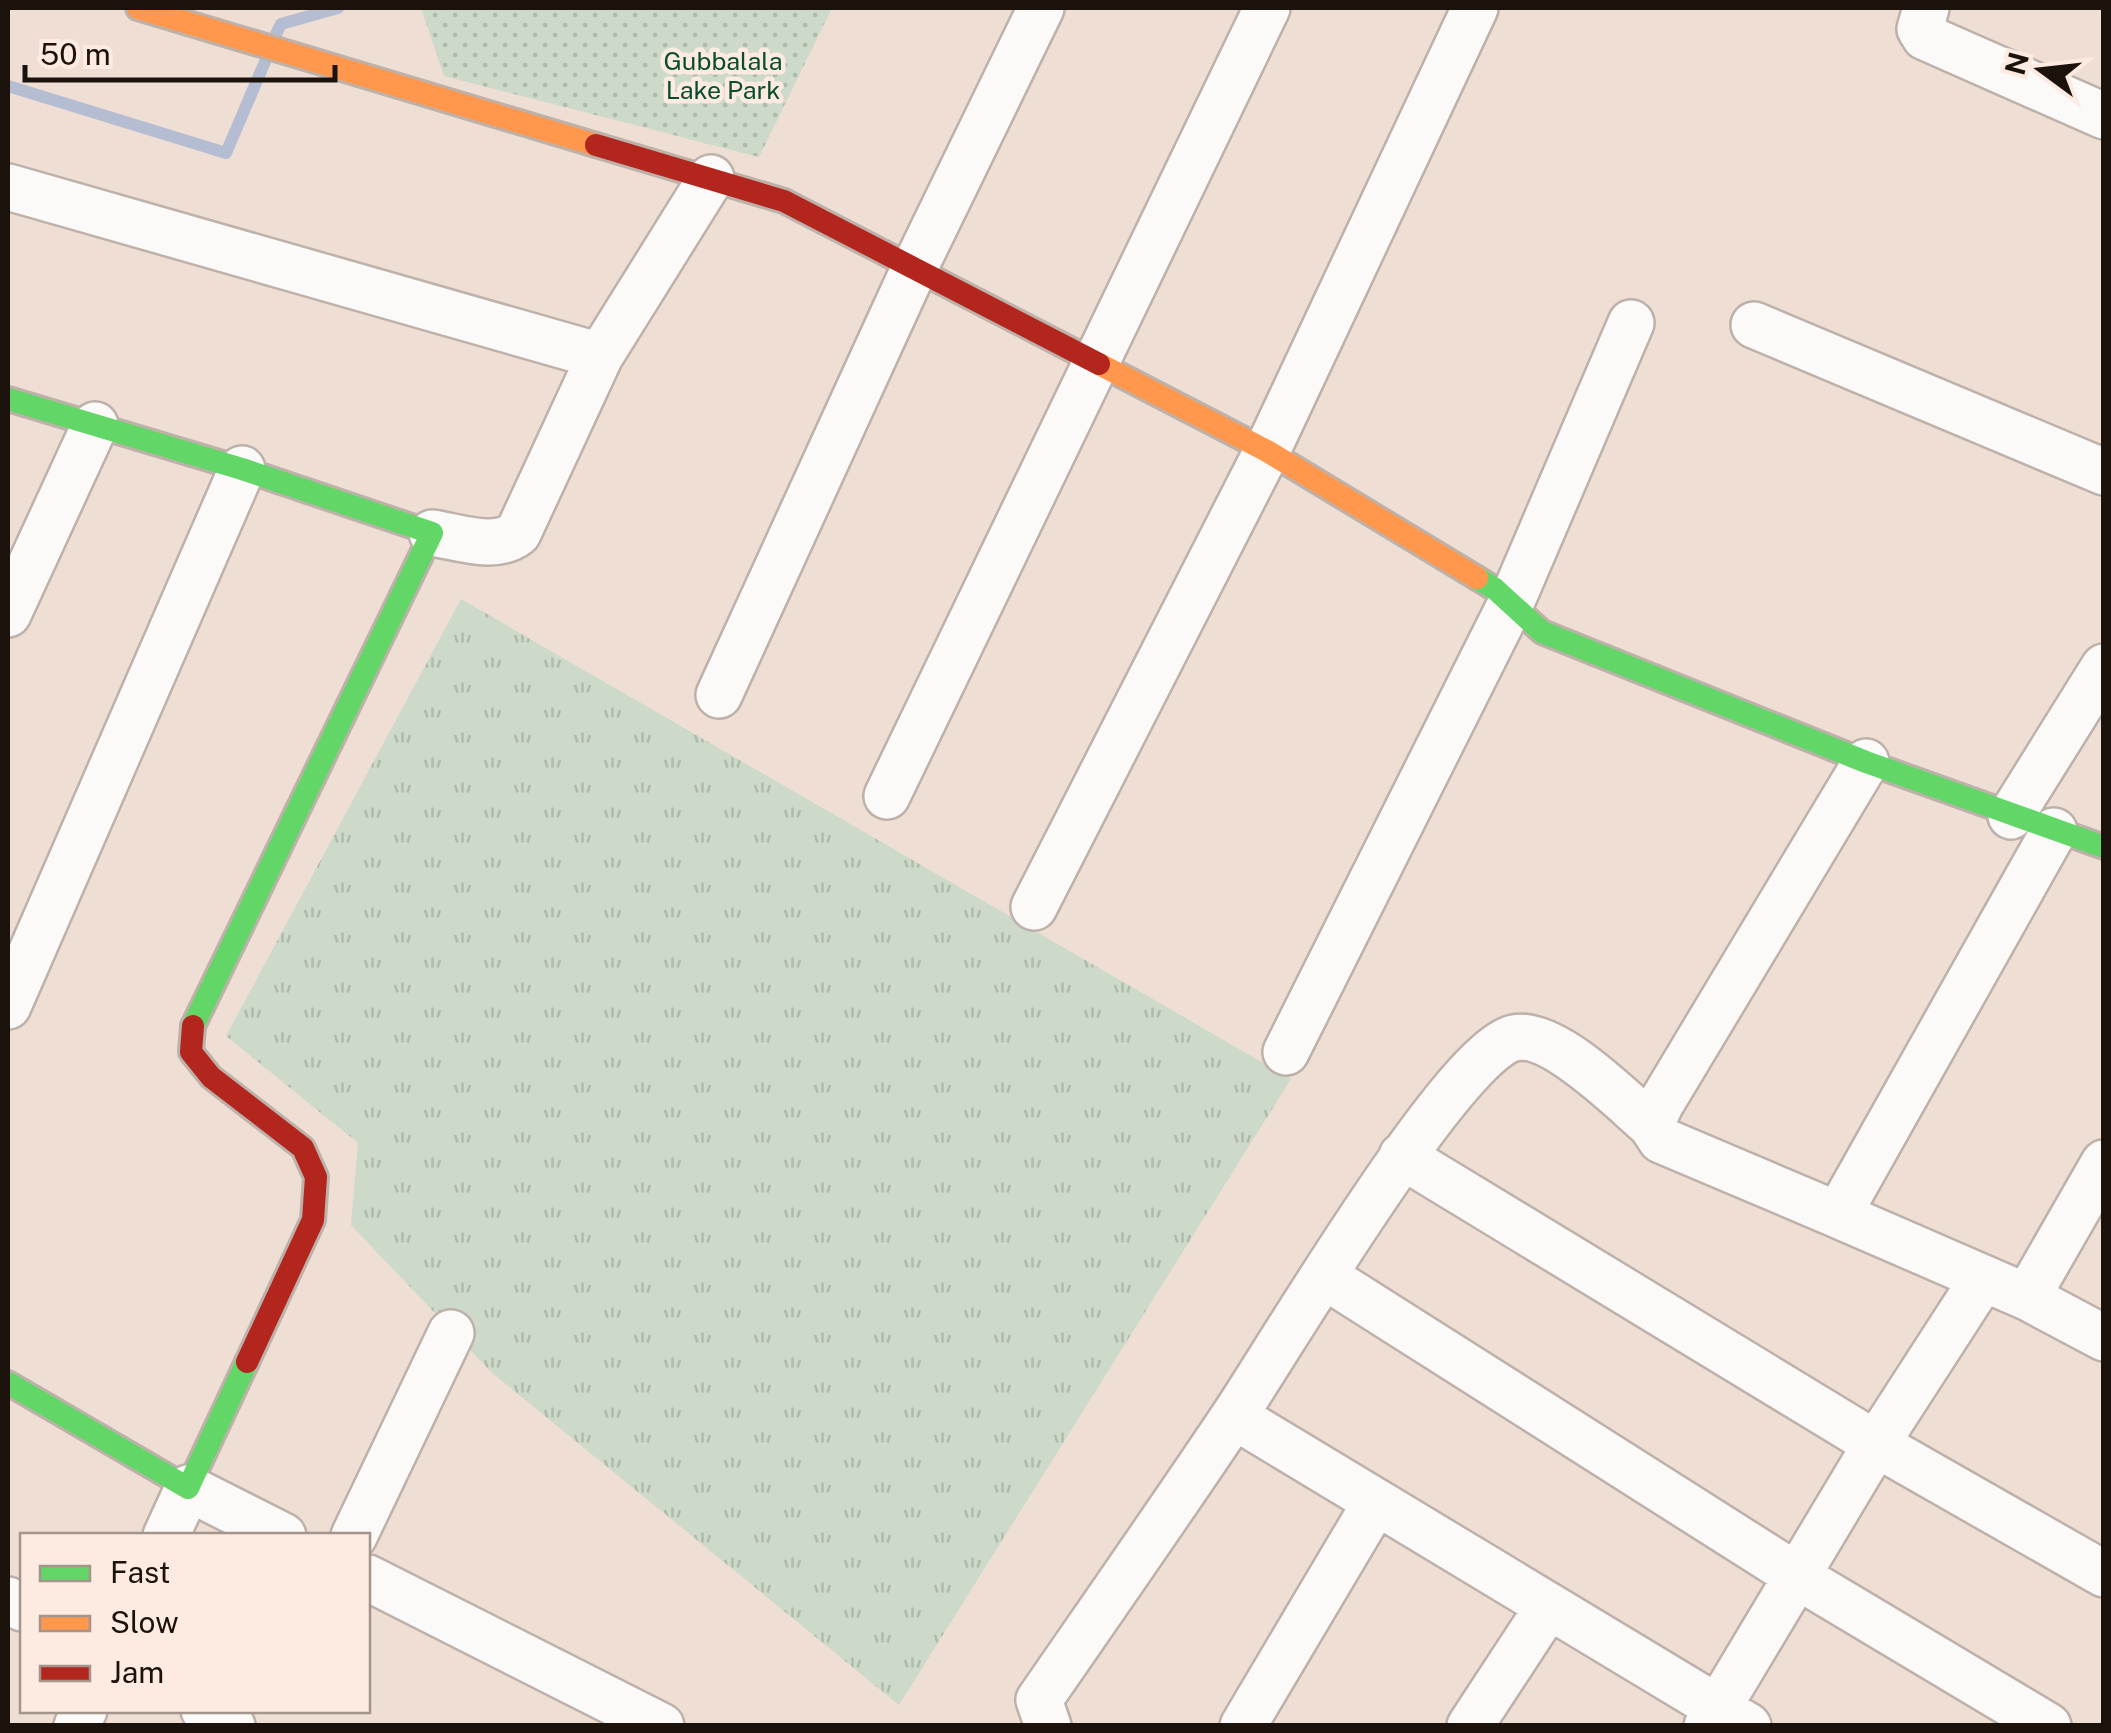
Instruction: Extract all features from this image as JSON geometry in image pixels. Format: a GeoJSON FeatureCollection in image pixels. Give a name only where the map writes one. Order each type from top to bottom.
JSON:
{"type":"FeatureCollection","features":[{"type":"Feature","properties":{"kind":"street"},"geometry":{"type":"LineString","coordinates":[[138,8],[784,201],[1267,451],[1495,589],[1542,632],[1866,762],[2054,832],[2104,846]]}},
{"type":"Feature","properties":{"kind":"street"},"geometry":{"type":"LineString","coordinates":[[719,695],[914,268],[1041,8]]}},
{"type":"Feature","properties":{"kind":"street"},"geometry":{"type":"LineString","coordinates":[[887,796],[1267,8]]}},
{"type":"Feature","properties":{"kind":"street"},"geometry":{"type":"LineString","coordinates":[[1034,907],[1267,451],[1476,8]]}},
{"type":"Feature","properties":{"kind":"street"},"geometry":{"type":"LineString","coordinates":[[1926,8],[1920,26],[1924,37],[2104,116]]}},
{"type":"Feature","properties":{"kind":"street"},"geometry":{"type":"LineString","coordinates":[[8,399],[242,469],[432,533],[494,543],[510,540],[518,534],[600,356],[711,178]]}},
{"type":"Feature","properties":{"kind":"street"},"geometry":{"type":"LineString","coordinates":[[8,187],[600,356]]}},
{"type":"Feature","properties":{"kind":"street"},"geometry":{"type":"LineString","coordinates":[[1286,1052],[1511,603],[1631,323]]}},
{"type":"Feature","properties":{"kind":"street"},"geometry":{"type":"LineString","coordinates":[[1754,325],[2104,472]]}},
{"type":"Feature","properties":{"kind":"street"},"geometry":{"type":"LineString","coordinates":[[8,614],[94,425]]}},
{"type":"Feature","properties":{"kind":"street"},"geometry":{"type":"LineString","coordinates":[[8,1006],[242,469]]}},
{"type":"Feature","properties":{"kind":"street"},"geometry":{"type":"LineString","coordinates":[[167,1533],[313,1220],[316,1177],[303,1148],[211,1077],[191,1052],[194,1020],[432,533]]}},
{"type":"Feature","properties":{"kind":"street"},"geometry":{"type":"LineString","coordinates":[[2011,816],[2104,667]]}},
{"type":"Feature","properties":{"kind":"street"},"geometry":{"type":"LineString","coordinates":[[1651,1125],[1866,762]]}},
{"type":"Feature","properties":{"kind":"street"},"geometry":{"type":"LineString","coordinates":[[1838,1215],[2054,832]]}},
{"type":"Feature","properties":{"kind":"street"},"geometry":{"type":"LineString","coordinates":[[1048,1726],[1039,1700],[1234,1416],[1402,1156],[1478,1061],[1500,1043],[1518,1036],[1548,1043],[1588,1071],[1651,1125],[1661,1140],[2026,1298],[2104,1338]]}},
{"type":"Feature","properties":{"kind":"street"},"geometry":{"type":"LineString","coordinates":[[1402,1156],[1876,1444],[2104,1574]]}},
{"type":"Feature","properties":{"kind":"street"},"geometry":{"type":"LineString","coordinates":[[2026,1298],[2104,1164]]}},
{"type":"Feature","properties":{"kind":"street"},"geometry":{"type":"LineString","coordinates":[[1326,1277],[1797,1576],[2048,1726]]}},
{"type":"Feature","properties":{"kind":"street"},"geometry":{"type":"LineString","coordinates":[[1234,1416],[1548,1607],[1724,1720],[1797,1576],[1982,1280]]}},
{"type":"Feature","properties":{"kind":"street"},"geometry":{"type":"LineString","coordinates":[[355,1533],[451,1333]]}},
{"type":"Feature","properties":{"kind":"street"},"geometry":{"type":"LineString","coordinates":[[8,1383],[188,1488],[277,1533]]}},
{"type":"Feature","properties":{"kind":"street"},"geometry":{"type":"LineString","coordinates":[[1243,1726],[1376,1502]]}},
{"type":"Feature","properties":{"kind":"street"},"geometry":{"type":"LineString","coordinates":[[370,1579],[661,1726]]}},
{"type":"Feature","properties":{"kind":"street"},"geometry":{"type":"LineString","coordinates":[[1470,1726],[1548,1607]]}},
{"type":"Feature","properties":{"kind":"street"},"geometry":{"type":"LineString","coordinates":[[209,1713],[232,1726]]}},
{"type":"Feature","properties":{"kind":"green space","name":"Gubbalala Lake Park"},"geometry":{"type":"Polygon","coordinates":[[[421,8],[832,8],[759,157],[444,76],[421,8]]]}},
{"type":"Feature","properties":{"kind":"green space"},"geometry":{"type":"Polygon","coordinates":[[[461,599],[1291,1079],[899,1705],[491,1372],[351,1225],[358,1143],[226,1036],[461,599]]]}},
{"type":"Feature","properties":{"kind":"waterway"},"geometry":{"type":"LineString","coordinates":[[276,34],[281,24],[338,8]]}},
{"type":"Feature","properties":{"kind":"waterway"},"geometry":{"type":"LineString","coordinates":[[8,86],[226,153],[267,57]]}},
{"type":"Feature","properties":{"kind":"traffic: fast"},"geometry":{"type":"LineString","coordinates":[[8,399],[242,469],[432,533],[193,1026]]}},
{"type":"Feature","properties":{"kind":"traffic: fast"},"geometry":{"type":"LineString","coordinates":[[1477,578],[1495,589],[1542,632],[1866,762],[2104,847]]}},
{"type":"Feature","properties":{"kind":"traffic: fast"},"geometry":{"type":"LineString","coordinates":[[8,1383],[188,1488],[247,1362]]}},
{"type":"Feature","properties":{"kind":"traffic: slow"},"geometry":{"type":"LineString","coordinates":[[138,8],[596,145]]}},
{"type":"Feature","properties":{"kind":"traffic: slow"},"geometry":{"type":"LineString","coordinates":[[1099,364],[1267,451],[1477,578]]}},
{"type":"Feature","properties":{"kind":"traffic: jam"},"geometry":{"type":"LineString","coordinates":[[596,145],[784,201],[1099,364]]}},
{"type":"Feature","properties":{"kind":"traffic: jam"},"geometry":{"type":"LineString","coordinates":[[193,1026],[191,1052],[211,1077],[303,1148],[316,1177],[313,1220],[247,1362]]}}]}
